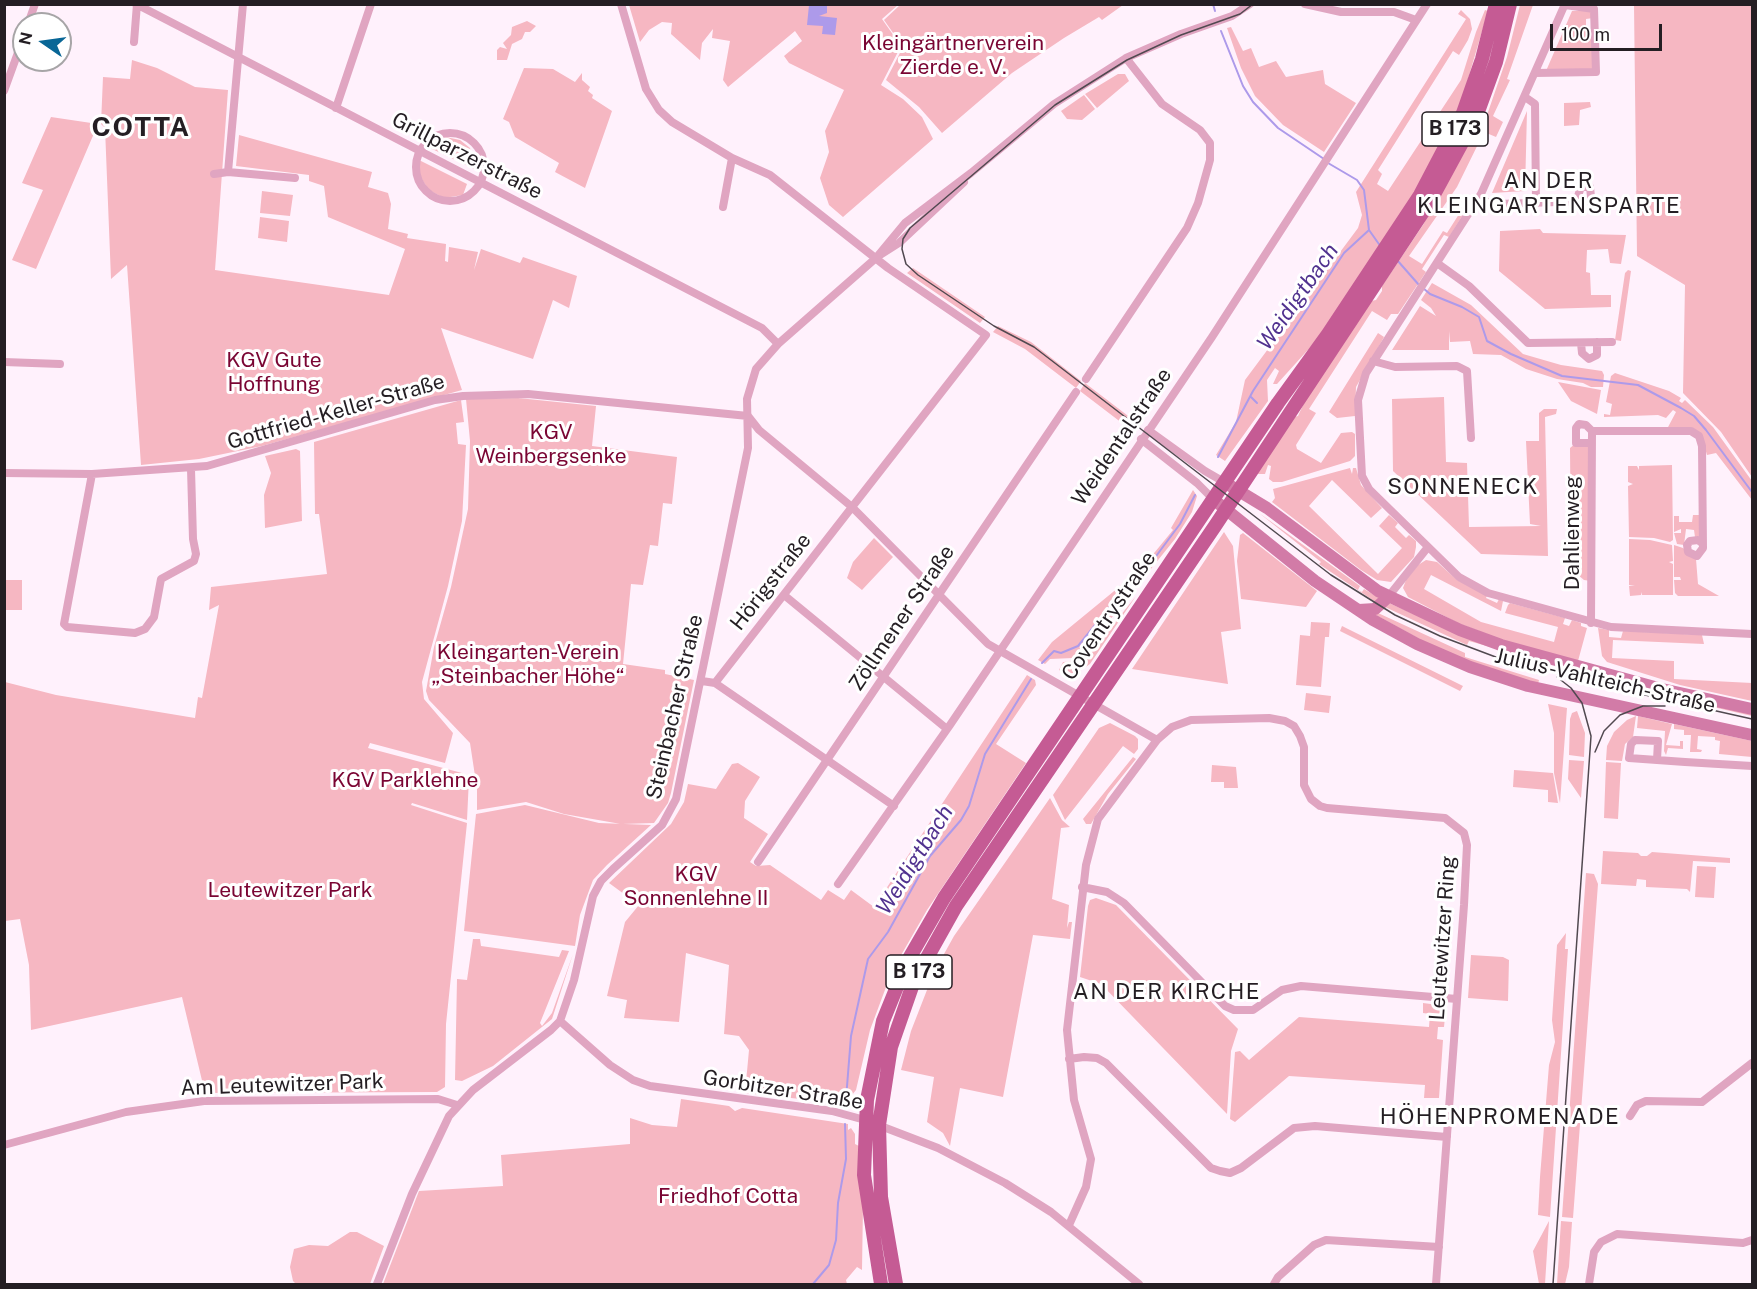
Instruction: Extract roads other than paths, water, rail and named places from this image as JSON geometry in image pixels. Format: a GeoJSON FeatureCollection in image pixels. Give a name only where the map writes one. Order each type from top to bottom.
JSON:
{"type":"FeatureCollection","features":[{"type":"Feature","properties":{"kind":"main road","name":"Coventrystraße"},"geometry":{"type":"LineString","coordinates":[[1394,247],[1463,113],[1482,59],[1496,4]]}},
{"type":"Feature","properties":{"kind":"main road","name":"Coventrystraße"},"geometry":{"type":"LineString","coordinates":[[896,1284],[881,1197],[879,1125],[891,1047],[905,1004],[926,957],[957,906],[1225,510],[1394,247],[1447,175],[1476,117],[1496,62],[1510,4]]}},
{"type":"Feature","properties":{"kind":"main road","name":"Coventrystraße"},"geometry":{"type":"LineString","coordinates":[[880,1284],[864,1174],[865,1120],[870,1074],[883,1021],[911,952],[944,898],[1224,482],[1385,261]]}},
{"type":"Feature","properties":{"kind":"main road","name":"Julius-Vahlteich-Straße"},"geometry":{"type":"LineString","coordinates":[[1224,482],[1267,508],[1388,597],[1408,606],[1501,645],[1662,689],[1752,709]]}},
{"type":"Feature","properties":{"kind":"main road","name":"Julius-Vahlteich-Straße"},"geometry":{"type":"LineString","coordinates":[[1213,499],[1315,581],[1417,644],[1504,679],[1752,735]]}},
{"type":"Feature","properties":{"kind":"main road"},"geometry":{"type":"LineString","coordinates":[[1359,610],[1375,609],[1388,597]]}},
{"type":"Feature","properties":{"kind":"street"},"geometry":{"type":"LineString","coordinates":[[228,172],[243,4]]}},
{"type":"Feature","properties":{"kind":"street"},"geometry":{"type":"LineString","coordinates":[[336,108],[371,4]]}},
{"type":"Feature","properties":{"kind":"street"},"geometry":{"type":"LineString","coordinates":[[621,4],[646,89],[656,105],[672,122],[732,158],[770,175],[876,258],[899,243],[971,173],[1054,104],[1126,58],[1181,34],[1232,16],[1250,4]]}},
{"type":"Feature","properties":{"kind":"street"},"geometry":{"type":"LineString","coordinates":[[1305,4],[1341,12],[1394,12],[1416,20]]}},
{"type":"Feature","properties":{"kind":"street","name":"Weidentalstraße"},"geometry":{"type":"LineString","coordinates":[[838,884],[947,729],[1148,430],[1323,168],[1427,4]]}},
{"type":"Feature","properties":{"kind":"street"},"geometry":{"type":"LineString","coordinates":[[134,42],[137,5]]}},
{"type":"Feature","properties":{"kind":"street","name":"Grillparzerstraße"},"geometry":{"type":"LineString","coordinates":[[137,5],[762,328],[778,344]]}},
{"type":"Feature","properties":{"kind":"street"},"geometry":{"type":"LineString","coordinates":[[1535,73],[1596,72],[1594,9],[1565,5],[1477,200],[1373,361],[1360,387],[1358,400],[1362,476],[1369,489],[1459,577],[1488,593],[1591,623],[1637,630],[1752,634]]}},
{"type":"Feature","properties":{"kind":"street"},"geometry":{"type":"LineString","coordinates":[[1086,379],[1187,228],[1198,203],[1209,160],[1210,143],[1200,130],[1162,104],[1126,58]]}},
{"type":"Feature","properties":{"kind":"street"},"geometry":{"type":"LineString","coordinates":[[4,91],[12,69]]}},
{"type":"Feature","properties":{"kind":"street"},"geometry":{"type":"LineString","coordinates":[[1524,97],[1534,104],[1536,203]]}},
{"type":"Feature","properties":{"kind":"street"},"geometry":{"type":"LineString","coordinates":[[453,133],[468,138],[482,156],[484,167],[480,182],[463,199],[440,200],[428,194],[420,185],[415,169],[419,151],[429,140],[442,134],[453,133]]}},
{"type":"Feature","properties":{"kind":"street"},"geometry":{"type":"LineString","coordinates":[[723,207],[732,158]]}},
{"type":"Feature","properties":{"kind":"street"},"geometry":{"type":"LineString","coordinates":[[214,174],[228,172],[295,178]]}},
{"type":"Feature","properties":{"kind":"street"},"geometry":{"type":"LineString","coordinates":[[1477,200],[1499,204],[1576,202]]}},
{"type":"Feature","properties":{"kind":"street","name":"Hörigstraße"},"geometry":{"type":"LineString","coordinates":[[714,684],[986,335],[876,258]]}},
{"type":"Feature","properties":{"kind":"street","name":"Steinbacher Straße"},"geometry":{"type":"LineString","coordinates":[[560,1021],[574,980],[593,896],[601,881],[662,825],[676,799],[748,448],[747,399],[751,380],[756,369],[778,344],[876,258]]}},
{"type":"Feature","properties":{"kind":"street"},"geometry":{"type":"LineString","coordinates":[[1437,263],[1469,286],[1523,340],[1533,343],[1612,342]]}},
{"type":"Feature","properties":{"kind":"street"},"geometry":{"type":"LineString","coordinates":[[1581,343],[1582,353],[1590,359],[1598,356],[1597,342]]}},
{"type":"Feature","properties":{"kind":"street"},"geometry":{"type":"LineString","coordinates":[[1373,361],[1395,367],[1457,366],[1467,371],[1471,438]]}},
{"type":"Feature","properties":{"kind":"street"},"geometry":{"type":"LineString","coordinates":[[4,362],[60,364]]}},
{"type":"Feature","properties":{"kind":"street","name":"Zöllmener Straße"},"geometry":{"type":"LineString","coordinates":[[758,862],[1076,392]]}},
{"type":"Feature","properties":{"kind":"street","name":"Gottfried-Keller-Straße"},"geometry":{"type":"LineString","coordinates":[[4,473],[92,474],[190,469],[245,456],[435,400],[463,396],[528,394],[748,416]]}},
{"type":"Feature","properties":{"kind":"street"},"geometry":{"type":"LineString","coordinates":[[748,416],[759,430],[852,507],[938,595],[999,652],[1094,702],[1157,740]]}},
{"type":"Feature","properties":{"kind":"street"},"geometry":{"type":"LineString","coordinates":[[1591,443],[1576,443],[1576,428],[1583,423],[1592,431],[1691,431],[1699,436],[1702,446],[1702,543]]}},
{"type":"Feature","properties":{"kind":"street"},"geometry":{"type":"LineString","coordinates":[[1148,430],[1224,482]]}},
{"type":"Feature","properties":{"kind":"street","name":"Dahlienweg"},"geometry":{"type":"LineString","coordinates":[[1591,623],[1592,431]]}},
{"type":"Feature","properties":{"kind":"street"},"geometry":{"type":"LineString","coordinates":[[1141,439],[1197,483],[1213,499]]}},
{"type":"Feature","properties":{"kind":"street"},"geometry":{"type":"LineString","coordinates":[[92,474],[64,624],[67,627],[135,633],[146,629],[154,617],[161,579],[194,561],[196,554],[190,469]]}},
{"type":"Feature","properties":{"kind":"street"},"geometry":{"type":"LineString","coordinates":[[1388,597],[1428,547]]}},
{"type":"Feature","properties":{"kind":"street"},"geometry":{"type":"LineString","coordinates":[[1402,579],[1400,588],[1408,606]]}},
{"type":"Feature","properties":{"kind":"street"},"geometry":{"type":"LineString","coordinates":[[784,595],[947,729]]}},
{"type":"Feature","properties":{"kind":"street"},"geometry":{"type":"LineString","coordinates":[[702,681],[714,684],[894,806]]}},
{"type":"Feature","properties":{"kind":"street","name":"Leutewitzer Ring"},"geometry":{"type":"LineString","coordinates":[[1069,1225],[1086,1187],[1091,1159],[1074,1100],[1069,1059],[1069,1000],[1082,887],[1098,819],[1157,740],[1172,728],[1191,720],[1269,718],[1285,721],[1294,726],[1300,736],[1304,747],[1304,784],[1311,799],[1320,806],[1444,818],[1459,827],[1467,845],[1436,1284]]}},
{"type":"Feature","properties":{"kind":"street"},"geometry":{"type":"LineString","coordinates":[[1657,760],[1752,766]]}},
{"type":"Feature","properties":{"kind":"street"},"geometry":{"type":"LineString","coordinates":[[1082,887],[1107,892],[1124,903],[1225,1006],[1234,1010],[1253,1010],[1282,990],[1301,986],[1457,999]]}},
{"type":"Feature","properties":{"kind":"street"},"geometry":{"type":"LineString","coordinates":[[377,1284],[412,1194],[457,1105],[560,1021]]}},
{"type":"Feature","properties":{"kind":"street","name":"Gorbitzer Straße"},"geometry":{"type":"LineString","coordinates":[[560,1021],[610,1065],[633,1080],[650,1086],[832,1111],[865,1120],[938,1148],[1005,1184],[1069,1225]]}},
{"type":"Feature","properties":{"kind":"street"},"geometry":{"type":"LineString","coordinates":[[1069,1059],[1084,1056],[1097,1058],[1106,1063],[1211,1168],[1220,1171],[1230,1173],[1241,1168],[1294,1128],[1325,1127],[1447,1137]]}},
{"type":"Feature","properties":{"kind":"street"},"geometry":{"type":"LineString","coordinates":[[1630,1116],[1637,1106],[1646,1101],[1702,1102],[1752,1063]]}},
{"type":"Feature","properties":{"kind":"street","name":"Am Leutewitzer Park"},"geometry":{"type":"LineString","coordinates":[[4,1145],[126,1112],[204,1101],[438,1099],[457,1105]]}},
{"type":"Feature","properties":{"kind":"street"},"geometry":{"type":"LineString","coordinates":[[1069,1225],[1139,1284]]}},
{"type":"Feature","properties":{"kind":"street"},"geometry":{"type":"LineString","coordinates":[[1589,1284],[1594,1252],[1609,1236],[1625,1234],[1743,1243],[1752,1240]]}},
{"type":"Feature","properties":{"kind":"street"},"geometry":{"type":"LineString","coordinates":[[1274,1284],[1278,1277],[1314,1245],[1326,1240],[1439,1247]]}},
{"type":"Feature","properties":{"kind":"waterway","name":"Weidigtbach"},"geometry":{"type":"LineString","coordinates":[[1213,4],[1215,11]]}},
{"type":"Feature","properties":{"kind":"waterway","name":"Weidigtbach"},"geometry":{"type":"LineString","coordinates":[[1221,31],[1243,86],[1253,102],[1278,128],[1324,159]]}},
{"type":"Feature","properties":{"kind":"waterway","name":"Weidigtbach"},"geometry":{"type":"LineString","coordinates":[[1218,457],[1253,391],[1344,253],[1369,230],[1364,190],[1357,180],[1328,163]]}},
{"type":"Feature","properties":{"kind":"waterway"},"geometry":{"type":"LineString","coordinates":[[1369,230],[1381,247]]}},
{"type":"Feature","properties":{"kind":"waterway"},"geometry":{"type":"LineString","coordinates":[[1397,260],[1419,285]]}},
{"type":"Feature","properties":{"kind":"waterway"},"geometry":{"type":"LineString","coordinates":[[1423,288],[1430,294],[1462,307],[1479,317],[1487,341],[1511,354],[1562,376],[1638,385],[1694,416],[1752,492]]}},
{"type":"Feature","properties":{"kind":"waterway"},"geometry":{"type":"LineString","coordinates":[[1251,397],[1257,403]]}},
{"type":"Feature","properties":{"kind":"waterway","name":"Weidigtbach"},"geometry":{"type":"LineString","coordinates":[[1042,663],[1054,651],[1061,653],[1078,646],[1118,597],[1142,575],[1180,524],[1195,495]]}},
{"type":"Feature","properties":{"kind":"waterway","name":"Weidigtbach"},"geometry":{"type":"LineString","coordinates":[[846,1099],[851,1036],[868,959],[888,932],[930,856],[961,820],[969,806],[985,754],[1031,679]]}},
{"type":"Feature","properties":{"kind":"waterway","name":"Weidigtbach"},"geometry":{"type":"LineString","coordinates":[[813,1284],[829,1265],[836,1240],[838,1203],[846,1159],[845,1124]]}},
{"type":"Feature","properties":{"kind":"tram line"},"geometry":{"type":"LineString","coordinates":[[1253,4],[1240,14],[1181,35],[1127,60],[1055,105],[910,228],[903,239],[902,249],[906,264],[918,275],[994,326],[1034,347],[1331,575],[1395,615],[1440,636],[1501,659],[1605,686],[1752,719]]}},
{"type":"Feature","properties":{"kind":"tram line"},"geometry":{"type":"LineString","coordinates":[[1553,1284],[1591,736],[1582,703],[1571,688],[1557,677]]}},
{"type":"Feature","properties":{"kind":"tram line"},"geometry":{"type":"LineString","coordinates":[[1595,752],[1604,731],[1620,715],[1643,706],[1665,706]]}},
{"type":"Feature","properties":{"kind":"district","name":"COTTA"},"geometry":{"type":"Point","coordinates":[141,128]}},
{"type":"Feature","properties":{"kind":"district","name":"AN DER KLEINGARTENSPARTE"},"geometry":{"type":"Point","coordinates":[1549,194]}},
{"type":"Feature","properties":{"kind":"district","name":"SONNENECK"},"geometry":{"type":"Point","coordinates":[1463,487]}},
{"type":"Feature","properties":{"kind":"district","name":"AN DER KIRCHE"},"geometry":{"type":"Point","coordinates":[1167,992]}},
{"type":"Feature","properties":{"kind":"district","name":"HÖHENPROMENADE"},"geometry":{"type":"Point","coordinates":[1500,1117]}},
{"type":"Feature","properties":{"kind":"park label","name":"Kleingärtnerverein Zierde e. V."},"geometry":{"type":"Point","coordinates":[953,56]}},
{"type":"Feature","properties":{"kind":"park label","name":"KGV Gute Hoffnung"},"geometry":{"type":"Point","coordinates":[274,373]}},
{"type":"Feature","properties":{"kind":"park label","name":"KGV Weinbergsenke"},"geometry":{"type":"Point","coordinates":[551,445]}},
{"type":"Feature","properties":{"kind":"park label","name":"Kleingarten-Verein „Steinbacher Höhe“"},"geometry":{"type":"Point","coordinates":[528,665]}},
{"type":"Feature","properties":{"kind":"park label","name":"KGV Parklehne"},"geometry":{"type":"Point","coordinates":[405,781]}},
{"type":"Feature","properties":{"kind":"park label","name":"KGV Sonnenlehne II"},"geometry":{"type":"Point","coordinates":[696,887]}},
{"type":"Feature","properties":{"kind":"park label","name":"Leutewitzer Park"},"geometry":{"type":"Point","coordinates":[290,891]}},
{"type":"Feature","properties":{"kind":"park label","name":"Friedhof Cotta"},"geometry":{"type":"Point","coordinates":[728,1197]}}]}
